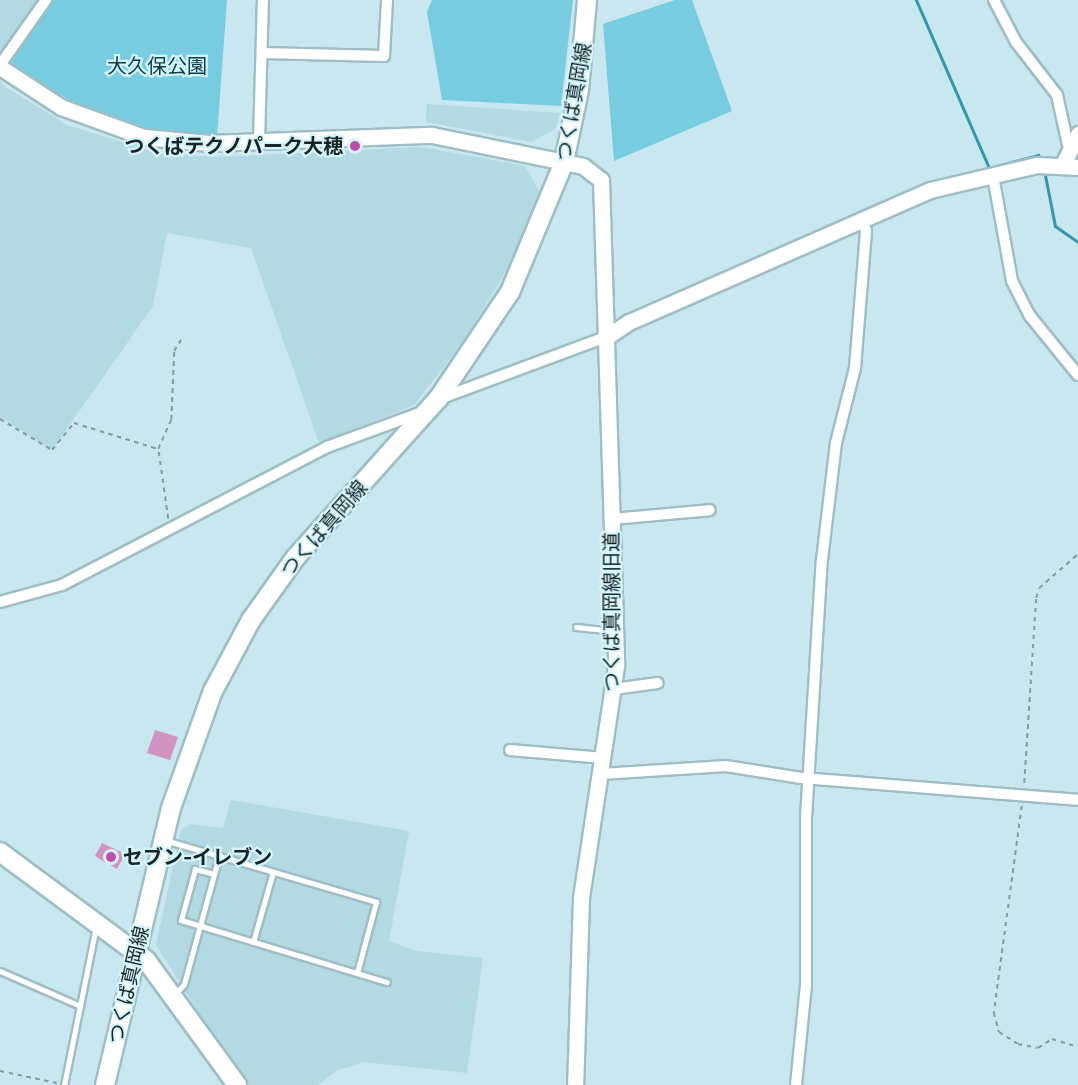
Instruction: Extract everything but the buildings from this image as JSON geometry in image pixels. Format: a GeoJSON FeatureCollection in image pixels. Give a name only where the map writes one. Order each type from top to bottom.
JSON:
{"type":"FeatureCollection","features":[{"type":"Feature","properties":{"kind":"main road","name":"つくば真岡線"},"geometry":{"type":"LineString","coordinates":[[105,1085],[163,840],[197,726],[251,620],[296,557],[433,405],[510,292],[564,162],[581,79],[587,0]]}},
{"type":"Feature","properties":{"kind":"main road"},"geometry":{"type":"LineString","coordinates":[[0,852],[97,921],[136,952],[174,995],[237,1085]]}},
{"type":"Feature","properties":{"kind":"street"},"geometry":{"type":"LineString","coordinates":[[0,66],[46,0]]}},
{"type":"Feature","properties":{"kind":"street"},"geometry":{"type":"LineString","coordinates":[[260,141],[263,0]]}},
{"type":"Feature","properties":{"kind":"street"},"geometry":{"type":"LineString","coordinates":[[262,53],[384,56],[387,0]]}},
{"type":"Feature","properties":{"kind":"street"},"geometry":{"type":"LineString","coordinates":[[0,602],[62,585],[169,525],[327,447],[608,336],[930,190],[993,176],[1070,165],[1073,140],[1057,95],[1016,42],[994,0]]}},
{"type":"Feature","properties":{"kind":"street","name":"つくば真岡線旧道"},"geometry":{"type":"LineString","coordinates":[[0,66],[61,107],[115,129],[176,141],[260,141],[432,135],[564,162],[593,171],[604,186],[615,631],[614,689],[581,898],[575,1085]]}},
{"type":"Feature","properties":{"kind":"street"},"geometry":{"type":"LineString","coordinates":[[993,176],[1011,281],[1030,316],[1078,375]]}},
{"type":"Feature","properties":{"kind":"street"},"geometry":{"type":"LineString","coordinates":[[796,1085],[806,985],[808,778],[822,560],[836,443],[855,368],[866,231],[862,219]]}},
{"type":"Feature","properties":{"kind":"street"},"geometry":{"type":"LineString","coordinates":[[612,519],[710,510]]}},
{"type":"Feature","properties":{"kind":"street"},"geometry":{"type":"LineString","coordinates":[[614,689],[658,683]]}},
{"type":"Feature","properties":{"kind":"street"},"geometry":{"type":"LineString","coordinates":[[510,750],[604,758]]}},
{"type":"Feature","properties":{"kind":"street"},"geometry":{"type":"LineString","coordinates":[[602,774],[726,766],[808,778],[1078,800]]}},
{"type":"Feature","properties":{"kind":"lane"},"geometry":{"type":"LineString","coordinates":[[576,627],[615,631]]}},
{"type":"Feature","properties":{"kind":"lane"},"geometry":{"type":"LineString","coordinates":[[163,840],[376,902],[357,973]]}},
{"type":"Feature","properties":{"kind":"lane"},"geometry":{"type":"LineString","coordinates":[[174,995],[184,984],[219,856]]}},
{"type":"Feature","properties":{"kind":"lane"},"geometry":{"type":"LineString","coordinates":[[214,874],[195,869],[181,920],[387,982]]}},
{"type":"Feature","properties":{"kind":"lane"},"geometry":{"type":"LineString","coordinates":[[254,942],[273,872]]}},
{"type":"Feature","properties":{"kind":"lane"},"geometry":{"type":"LineString","coordinates":[[64,1085],[97,921]]}},
{"type":"Feature","properties":{"kind":"lane"},"geometry":{"type":"LineString","coordinates":[[0,971],[80,1006]]}},
{"type":"Feature","properties":{"kind":"path"},"geometry":{"type":"LineString","coordinates":[[169,525],[158,449],[174,408],[174,351],[181,340]]}},
{"type":"Feature","properties":{"kind":"path"},"geometry":{"type":"LineString","coordinates":[[0,419],[52,450],[74,423],[158,449]]}},
{"type":"Feature","properties":{"kind":"path"},"geometry":{"type":"LineString","coordinates":[[1078,554],[1039,588],[1036,598],[1023,796],[994,1012],[999,1032],[1018,1044],[1038,1048],[1052,1040],[1078,1047]]}},
{"type":"Feature","properties":{"kind":"path"},"geometry":{"type":"LineString","coordinates":[[0,1071],[64,1085]]}},
{"type":"Feature","properties":{"kind":"shaded area"},"geometry":{"type":"Polygon","coordinates":[[[0,0],[39,0],[0,53],[0,0]]]}},
{"type":"Feature","properties":{"kind":"shaded area"},"geometry":{"type":"Polygon","coordinates":[[[0,74],[1,84],[67,125],[158,153],[214,157],[422,147],[525,166],[540,193],[509,266],[463,342],[414,405],[319,443],[251,248],[167,233],[153,306],[52,450],[0,417],[0,74]]]}},
{"type":"Feature","properties":{"kind":"shaded area"},"geometry":{"type":"Polygon","coordinates":[[[427,104],[560,113],[556,128],[532,142],[426,122],[427,104]]]}},
{"type":"Feature","properties":{"kind":"shaded area"},"geometry":{"type":"Polygon","coordinates":[[[231,800],[409,831],[389,941],[416,951],[483,958],[467,1073],[364,1062],[336,1071],[318,1085],[245,1085],[156,945],[181,830],[190,824],[223,828],[231,800]]]}},
{"type":"Feature","properties":{"kind":"green space","name":"大久保公園"},"geometry":{"type":"Polygon","coordinates":[[[52,0],[227,0],[217,137],[136,129],[97,116],[10,65],[52,0]]]}},
{"type":"Feature","properties":{"kind":"green space"},"geometry":{"type":"Polygon","coordinates":[[[432,0],[573,0],[561,106],[442,100],[427,12],[432,0]]]}},
{"type":"Feature","properties":{"kind":"green space"},"geometry":{"type":"Polygon","coordinates":[[[675,0],[692,0],[732,111],[614,161],[603,24],[675,0]]]}},
{"type":"Feature","properties":{"kind":"waterway"},"geometry":{"type":"LineString","coordinates":[[916,0],[989,168],[1038,155],[1041,161]]}},
{"type":"Feature","properties":{"kind":"waterway"},"geometry":{"type":"LineString","coordinates":[[1044,170],[1055,226],[1078,242]]}},
{"type":"Feature","properties":{"kind":"place","name":"つくばテクノパーク大穂"},"geometry":{"type":"Point","coordinates":[355,146]}},
{"type":"Feature","properties":{"kind":"place","name":"セブン-イレブン"},"geometry":{"type":"Point","coordinates":[111,857]}}]}
